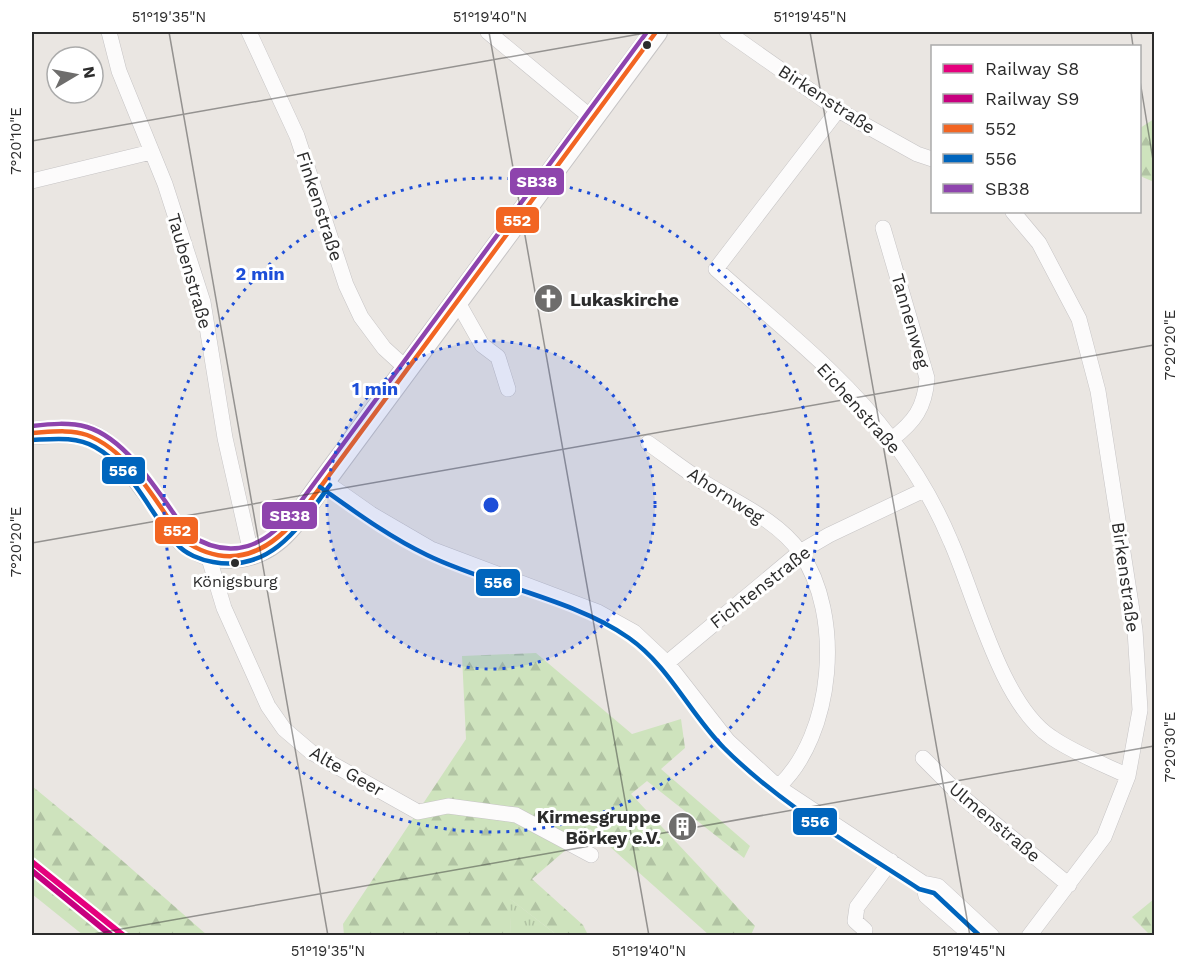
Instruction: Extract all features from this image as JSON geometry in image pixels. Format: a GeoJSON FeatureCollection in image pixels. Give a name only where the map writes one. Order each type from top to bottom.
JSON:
{"type":"FeatureCollection","features":[{"type":"Feature","properties":{"kind":"main road"},"geometry":{"type":"LineString","coordinates":[[32,433],[60,431],[86,435],[99,440],[129,468],[183,540],[194,549],[208,555],[235,558],[268,545],[287,530],[324,482],[456,299],[593,120],[656,32]]}},
{"type":"Feature","properties":{"kind":"street","name":"Taubenstraße"},"geometry":{"type":"LineString","coordinates":[[109,32],[119,71],[189,254],[203,302],[225,438],[250,553]]}},
{"type":"Feature","properties":{"kind":"street","name":"Finkenstraße"},"geometry":{"type":"LineString","coordinates":[[249,32],[297,136],[346,285],[361,317],[384,348],[407,369]]}},
{"type":"Feature","properties":{"kind":"street"},"geometry":{"type":"LineString","coordinates":[[488,32],[593,120]]}},
{"type":"Feature","properties":{"kind":"street","name":"Birkenstraße"},"geometry":{"type":"LineString","coordinates":[[727,32],[838,110],[917,154],[931,158]]}},
{"type":"Feature","properties":{"kind":"street","name":"Eichenstraße"},"geometry":{"type":"LineString","coordinates":[[838,110],[717,269],[842,384],[892,439],[924,490],[950,540],[1002,669],[1019,704],[1050,737],[1128,776]]}},
{"type":"Feature","properties":{"kind":"street"},"geometry":{"type":"LineString","coordinates":[[32,181],[151,152]]}},
{"type":"Feature","properties":{"kind":"street","name":"Birkenstraße"},"geometry":{"type":"LineString","coordinates":[[1014,213],[1039,243],[1079,319],[1098,391],[1136,641],[1140,710],[1128,776],[1104,837],[1029,936]]}},
{"type":"Feature","properties":{"kind":"street","name":"Tannenweg"},"geometry":{"type":"LineString","coordinates":[[883,228],[927,378],[923,403],[912,424],[892,439]]}},
{"type":"Feature","properties":{"kind":"street"},"geometry":{"type":"LineString","coordinates":[[456,299],[482,345],[498,357],[508,389]]}},
{"type":"Feature","properties":{"kind":"street","name":"Ahornweg"},"geometry":{"type":"LineString","coordinates":[[648,443],[707,484],[754,511],[800,552]]}},
{"type":"Feature","properties":{"kind":"street"},"geometry":{"type":"LineString","coordinates":[[324,482],[371,514],[431,549],[620,622],[652,646],[728,741],[778,787],[923,883],[938,886],[992,936]]}},
{"type":"Feature","properties":{"kind":"street","name":"Fichtenstraße"},"geometry":{"type":"LineString","coordinates":[[667,663],[800,552],[924,490]]}},
{"type":"Feature","properties":{"kind":"street"},"geometry":{"type":"LineString","coordinates":[[778,787],[789,777],[805,752],[818,720],[825,686],[828,636],[813,579],[800,552]]}},
{"type":"Feature","properties":{"kind":"street","name":"Alte Geer"},"geometry":{"type":"LineString","coordinates":[[208,555],[224,608],[268,706],[284,729],[311,752],[418,812],[448,806],[516,815],[591,855]]}},
{"type":"Feature","properties":{"kind":"street","name":"Ulmenstraße"},"geometry":{"type":"LineString","coordinates":[[923,758],[960,795],[1069,885]]}},
{"type":"Feature","properties":{"kind":"street"},"geometry":{"type":"LineString","coordinates":[[865,930],[855,921],[855,910],[891,861]]}},
{"type":"Feature","properties":{"kind":"street"},"geometry":{"type":"LineString","coordinates":[[923,883],[926,896],[972,936]]}},
{"type":"Feature","properties":{"kind":"green space"},"geometry":{"type":"Polygon","coordinates":[[[1154,119],[1154,182],[1141,176],[1141,127],[1154,119]]]}},
{"type":"Feature","properties":{"kind":"green space"},"geometry":{"type":"Polygon","coordinates":[[[536,653],[632,734],[681,719],[685,748],[661,769],[750,846],[744,858],[647,781],[631,794],[755,926],[751,935],[709,935],[590,829],[532,879],[583,925],[588,935],[557,935],[510,899],[511,935],[344,935],[343,924],[466,739],[462,656],[536,653]]]}},
{"type":"Feature","properties":{"kind":"green space"},"geometry":{"type":"Polygon","coordinates":[[[32,786],[117,856],[207,935],[83,935],[32,894],[32,786]]]}},
{"type":"Feature","properties":{"kind":"green space"},"geometry":{"type":"Polygon","coordinates":[[[509,898],[557,935],[511,935],[509,898]]]}},
{"type":"Feature","properties":{"kind":"green space"},"geometry":{"type":"Polygon","coordinates":[[[1154,899],[1154,935],[1150,935],[1132,917],[1154,899]]]}},
{"type":"Feature","properties":{"kind":"rail line","name":"S8"},"geometry":{"type":"LineString","coordinates":[[32,862],[124,936]]}},
{"type":"Feature","properties":{"kind":"rail line","name":"S9"},"geometry":{"type":"LineString","coordinates":[[32,871],[112,936]]}},
{"type":"Feature","properties":{"kind":"transit line","name":"SB38"},"geometry":{"type":"LineString","coordinates":[[32,426],[73,424],[103,434],[117,444],[144,473],[188,534],[204,543],[219,548],[234,549],[261,541],[285,521],[296,508],[647,32]]}},
{"type":"Feature","properties":{"kind":"transit line","name":"552"},"geometry":{"type":"LineString","coordinates":[[32,433],[60,431],[87,435],[117,453],[142,480],[183,540],[200,550],[217,555],[233,556],[248,554],[262,548],[276,539],[302,512],[656,32]]}},
{"type":"Feature","properties":{"kind":"transit line","name":"556"},"geometry":{"type":"LineString","coordinates":[[32,440],[64,439],[80,441],[95,447],[120,467],[180,548],[203,560],[213,562],[233,564],[252,560],[268,553],[295,530],[330,485]]}},
{"type":"Feature","properties":{"kind":"transit line","name":"556"},"geometry":{"type":"LineString","coordinates":[[320,487],[385,532],[427,555],[451,566],[583,613],[629,638],[656,662],[712,735],[746,769],[793,806],[843,840],[919,889],[934,893],[980,936]]}},
{"type":"Feature","properties":{"kind":"place","name":"Lukaskirche"},"geometry":{"type":"Point","coordinates":[549,299]}},
{"type":"Feature","properties":{"kind":"place","name":"Königsburg"},"geometry":{"type":"Point","coordinates":[235,563]}},
{"type":"Feature","properties":{"kind":"place","name":"Kirmesgruppe Börkey e.V."},"geometry":{"type":"Point","coordinates":[682,826]}}]}
